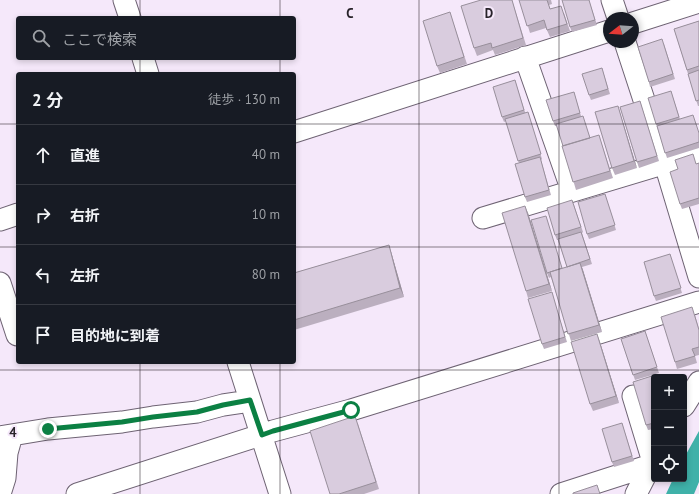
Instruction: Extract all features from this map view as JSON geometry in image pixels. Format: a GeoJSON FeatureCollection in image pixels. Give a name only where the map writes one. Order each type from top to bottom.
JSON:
{"type":"FeatureCollection","features":[{"type":"Feature","properties":{"kind":"street"},"geometry":{"type":"LineString","coordinates":[[124,0],[129,16]]}},
{"type":"Feature","properties":{"kind":"street"},"geometry":{"type":"LineString","coordinates":[[612,0],[616,12]]}},
{"type":"Feature","properties":{"kind":"street"},"geometry":{"type":"LineString","coordinates":[[639,21],[699,2]]}},
{"type":"Feature","properties":{"kind":"street"},"geometry":{"type":"LineString","coordinates":[[296,131],[603,32]]}},
{"type":"Feature","properties":{"kind":"street"},"geometry":{"type":"LineString","coordinates":[[627,48],[665,164],[699,277]]}},
{"type":"Feature","properties":{"kind":"street"},"geometry":{"type":"LineString","coordinates":[[525,58],[572,192]]}},
{"type":"Feature","properties":{"kind":"street"},"geometry":{"type":"LineString","coordinates":[[144,60],[147,72]]}},
{"type":"Feature","properties":{"kind":"street"},"geometry":{"type":"LineString","coordinates":[[483,218],[699,153]]}},
{"type":"Feature","properties":{"kind":"street"},"geometry":{"type":"LineString","coordinates":[[0,220],[16,215]]}},
{"type":"Feature","properties":{"kind":"street"},"geometry":{"type":"LineString","coordinates":[[0,283],[16,332]]}},
{"type":"Feature","properties":{"kind":"street"},"geometry":{"type":"LineString","coordinates":[[78,494],[273,431],[351,410],[699,302]]}},
{"type":"Feature","properties":{"kind":"street"},"geometry":{"type":"LineString","coordinates":[[239,364],[280,494]]}},
{"type":"Feature","properties":{"kind":"street"},"geometry":{"type":"LineString","coordinates":[[687,401],[699,382]]}},
{"type":"Feature","properties":{"kind":"street"},"geometry":{"type":"LineString","coordinates":[[633,396],[651,455]]}},
{"type":"Feature","properties":{"kind":"street"},"geometry":{"type":"LineString","coordinates":[[0,494],[5,478],[7,453],[6,436],[48,429],[122,422],[197,412],[250,400]]}},
{"type":"Feature","properties":{"kind":"street"},"geometry":{"type":"LineString","coordinates":[[561,494],[651,463]]}},
{"type":"Feature","properties":{"kind":"street"},"geometry":{"type":"LineString","coordinates":[[636,494],[651,466]]}},
{"type":"Feature","properties":{"kind":"shaded area"},"geometry":{"type":"Polygon","coordinates":[[[699,431],[699,482],[694,494],[666,494],[672,482],[687,482],[687,453],[699,431]]]}},
{"type":"Feature","properties":{"kind":"building"},"geometry":{"type":"Polygon","coordinates":[[[481,0],[512,0],[523,38],[492,48],[491,43],[474,48],[461,6],[481,0]]]}},
{"type":"Feature","properties":{"kind":"building"},"geometry":{"type":"Polygon","coordinates":[[[519,0],[547,0],[550,9],[561,6],[567,24],[547,30],[544,20],[527,26],[519,0]]]}},
{"type":"Feature","properties":{"kind":"building"},"geometry":{"type":"Polygon","coordinates":[[[562,0],[589,0],[595,20],[570,27],[562,0]]]}},
{"type":"Feature","properties":{"kind":"building"},"geometry":{"type":"Polygon","coordinates":[[[450,12],[464,57],[437,66],[423,21],[450,12]]]}},
{"type":"Feature","properties":{"kind":"building"},"geometry":{"type":"Polygon","coordinates":[[[699,21],[699,66],[687,70],[674,29],[699,21]]]}},
{"type":"Feature","properties":{"kind":"building"},"geometry":{"type":"Polygon","coordinates":[[[662,39],[673,74],[649,82],[639,47],[662,39]]]}},
{"type":"Feature","properties":{"kind":"building"},"geometry":{"type":"Polygon","coordinates":[[[602,68],[608,89],[589,95],[582,74],[602,68]]]}},
{"type":"Feature","properties":{"kind":"building"},"geometry":{"type":"Polygon","coordinates":[[[699,70],[699,100],[696,101],[688,74],[699,70]]]}},
{"type":"Feature","properties":{"kind":"building"},"geometry":{"type":"Polygon","coordinates":[[[515,80],[524,110],[502,117],[493,87],[515,80]]]}},
{"type":"Feature","properties":{"kind":"building"},"geometry":{"type":"Polygon","coordinates":[[[671,91],[679,117],[656,124],[648,98],[671,91]]]}},
{"type":"Feature","properties":{"kind":"building"},"geometry":{"type":"Polygon","coordinates":[[[574,92],[580,113],[553,121],[546,100],[574,92]]]}},
{"type":"Feature","properties":{"kind":"building"},"geometry":{"type":"Polygon","coordinates":[[[640,101],[657,156],[637,162],[620,107],[640,101]]]}},
{"type":"Feature","properties":{"kind":"building"},"geometry":{"type":"Polygon","coordinates":[[[618,106],[634,161],[612,168],[595,112],[618,106]]]}},
{"type":"Feature","properties":{"kind":"building"},"geometry":{"type":"Polygon","coordinates":[[[528,112],[541,154],[518,161],[505,119],[528,112]]]}},
{"type":"Feature","properties":{"kind":"building"},"geometry":{"type":"Polygon","coordinates":[[[693,115],[699,133],[699,142],[665,153],[657,126],[693,115]]]}},
{"type":"Feature","properties":{"kind":"building"},"geometry":{"type":"Polygon","coordinates":[[[583,116],[590,138],[563,146],[556,124],[583,116]]]}},
{"type":"Feature","properties":{"kind":"building"},"geometry":{"type":"Polygon","coordinates":[[[599,135],[610,171],[573,182],[562,146],[599,135]]]}},
{"type":"Feature","properties":{"kind":"building"},"geometry":{"type":"Polygon","coordinates":[[[693,154],[696,164],[699,163],[699,198],[680,204],[670,172],[678,169],[675,160],[693,154]]]}},
{"type":"Feature","properties":{"kind":"building"},"geometry":{"type":"Polygon","coordinates":[[[540,157],[549,190],[525,197],[515,164],[540,157]]]}},
{"type":"Feature","properties":{"kind":"building"},"geometry":{"type":"Polygon","coordinates":[[[605,194],[615,225],[587,234],[578,202],[605,194]]]}},
{"type":"Feature","properties":{"kind":"building"},"geometry":{"type":"Polygon","coordinates":[[[572,200],[581,227],[555,235],[547,208],[572,200]]]}},
{"type":"Feature","properties":{"kind":"building"},"geometry":{"type":"Polygon","coordinates":[[[525,206],[549,284],[526,291],[502,213],[525,206]]]}},
{"type":"Feature","properties":{"kind":"building"},"geometry":{"type":"Polygon","coordinates":[[[546,216],[562,268],[547,273],[531,220],[546,216]]]}},
{"type":"Feature","properties":{"kind":"building"},"geometry":{"type":"Polygon","coordinates":[[[581,232],[590,259],[567,267],[558,239],[581,232]]]}},
{"type":"Feature","properties":{"kind":"building"},"geometry":{"type":"Polygon","coordinates":[[[389,245],[400,288],[296,319],[296,272],[389,245]]]}},
{"type":"Feature","properties":{"kind":"building"},"geometry":{"type":"Polygon","coordinates":[[[670,254],[681,288],[654,296],[644,262],[670,254]]]}},
{"type":"Feature","properties":{"kind":"building"},"geometry":{"type":"Polygon","coordinates":[[[580,263],[599,325],[568,334],[550,272],[580,263]]]}},
{"type":"Feature","properties":{"kind":"building"},"geometry":{"type":"Polygon","coordinates":[[[552,292],[565,337],[542,344],[528,299],[552,292]]]}},
{"type":"Feature","properties":{"kind":"building"},"geometry":{"type":"Polygon","coordinates":[[[692,307],[699,330],[699,347],[692,349],[695,356],[675,362],[661,317],[692,307]]]}},
{"type":"Feature","properties":{"kind":"building"},"geometry":{"type":"Polygon","coordinates":[[[645,331],[657,367],[633,375],[621,339],[645,331]]]}},
{"type":"Feature","properties":{"kind":"building"},"geometry":{"type":"Polygon","coordinates":[[[597,334],[616,396],[590,404],[571,342],[597,334]]]}},
{"type":"Feature","properties":{"kind":"building"},"geometry":{"type":"Polygon","coordinates":[[[651,376],[651,424],[646,425],[633,382],[651,376]]]}},
{"type":"Feature","properties":{"kind":"building"},"geometry":{"type":"Polygon","coordinates":[[[355,416],[376,482],[339,494],[330,494],[310,431],[355,416]]]}},
{"type":"Feature","properties":{"kind":"building"},"geometry":{"type":"Polygon","coordinates":[[[622,423],[632,456],[612,462],[602,429],[622,423]]]}},
{"type":"Feature","properties":{"kind":"building"},"geometry":{"type":"Polygon","coordinates":[[[597,485],[600,494],[573,494],[573,493],[597,485]]]}},
{"type":"Feature","properties":{"kind":"route"},"geometry":{"type":"LineString","coordinates":[[48,429],[122,422],[197,412],[250,400],[262,435],[351,410]]}}]}
